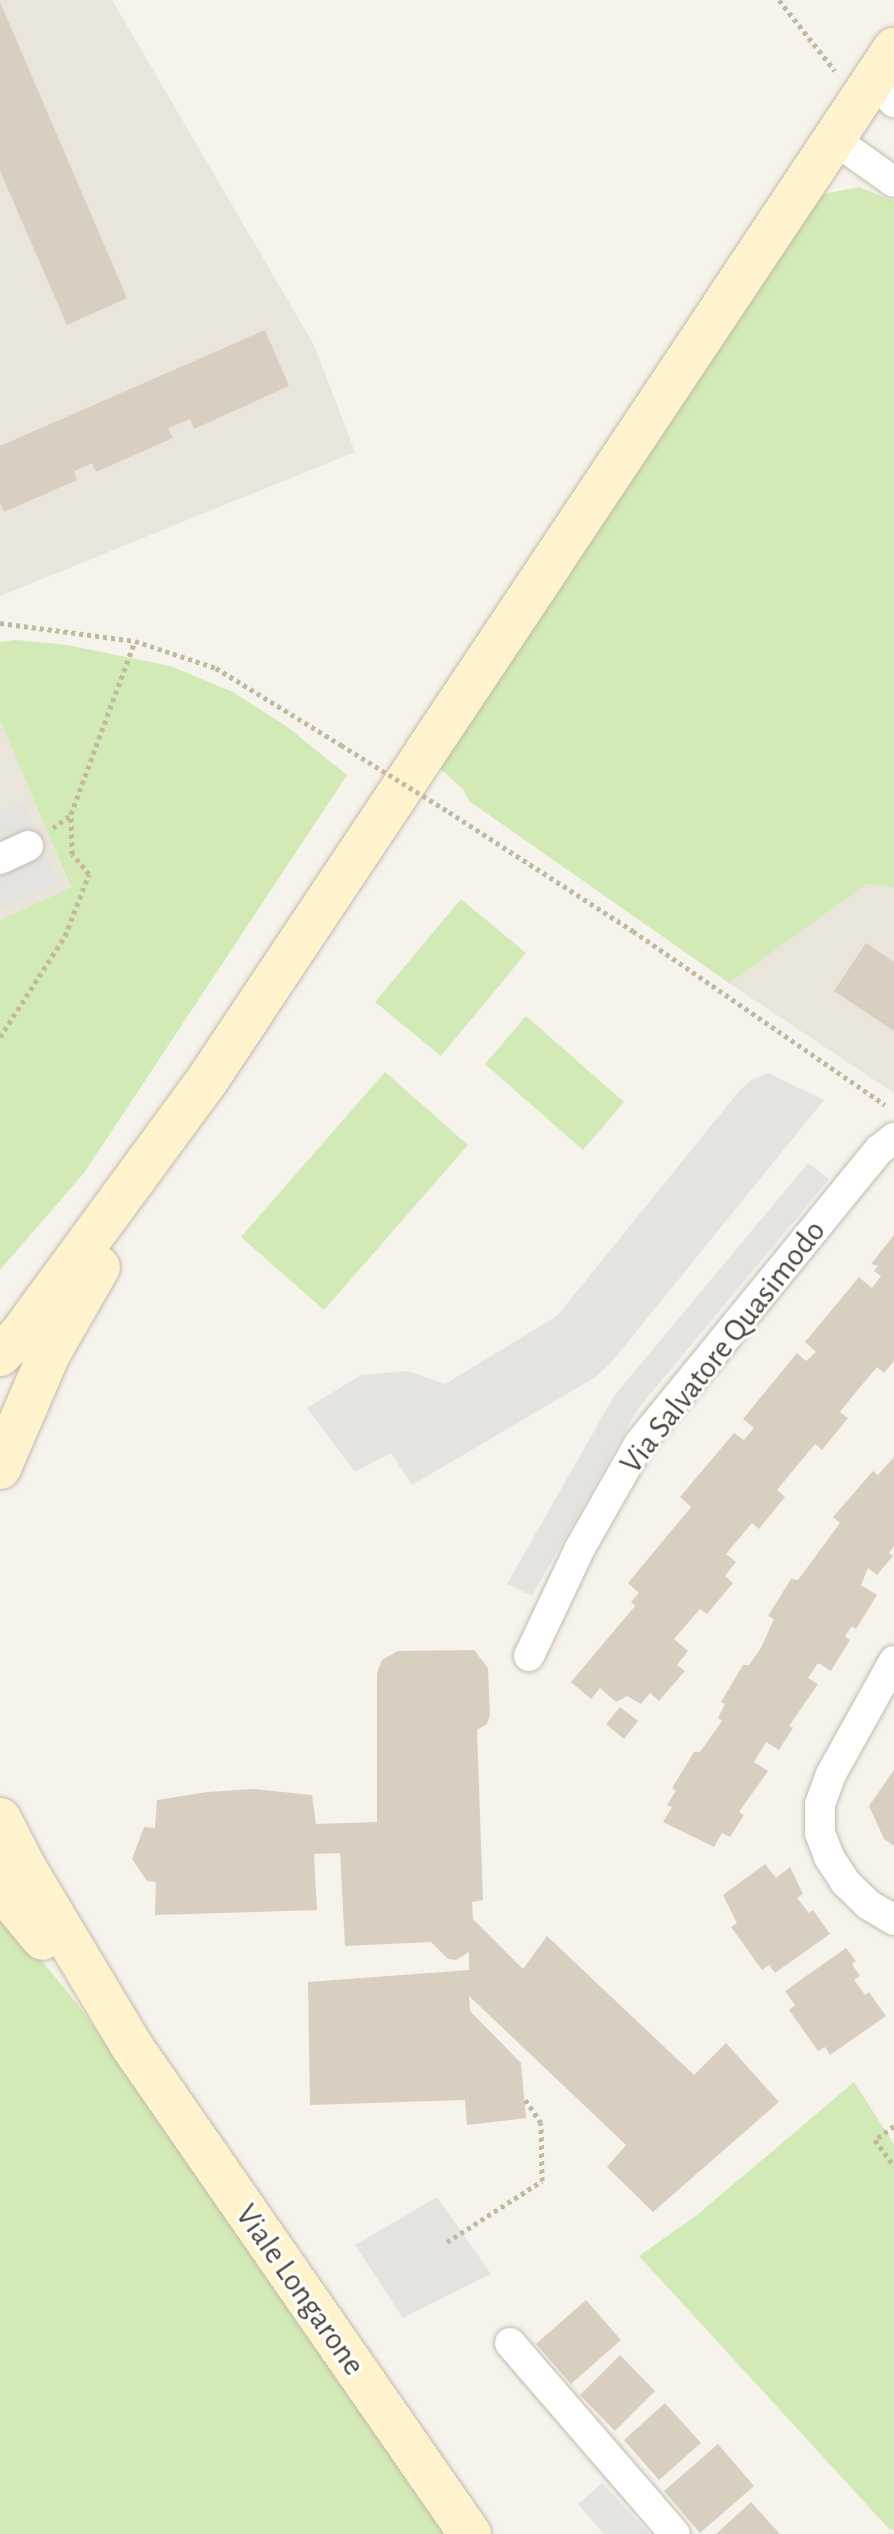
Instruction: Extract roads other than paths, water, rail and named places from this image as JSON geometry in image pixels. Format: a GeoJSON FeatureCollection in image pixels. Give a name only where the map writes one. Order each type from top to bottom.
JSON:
{"type":"FeatureCollection","features":[{"type":"Feature","properties":{"kind":"main road"},"geometry":{"type":"LineString","coordinates":[[0,1355],[20,1335],[208,1079],[835,140],[880,83]]}},
{"type":"Feature","properties":{"kind":"main road"},"geometry":{"type":"LineString","coordinates":[[0,1468],[49,1354],[208,1079]]}},
{"type":"Feature","properties":{"kind":"main road","name":"Viale Longarone"},"geometry":{"type":"LineString","coordinates":[[0,1819],[27,1871],[131,2045],[470,2534]]}},
{"type":"Feature","properties":{"kind":"main road","name":"Viale Longarone"},"geometry":{"type":"LineString","coordinates":[[0,1887],[131,2045]]}},
{"type":"Feature","properties":{"kind":"street"},"geometry":{"type":"LineString","coordinates":[[835,140],[894,182]]}},
{"type":"Feature","properties":{"kind":"street"},"geometry":{"type":"LineString","coordinates":[[0,859],[28,846]]}},
{"type":"Feature","properties":{"kind":"street","name":"Via Salvatore Quasimodo"},"geometry":{"type":"LineString","coordinates":[[529,1656],[580,1548],[639,1444],[879,1150],[894,1138]]}},
{"type":"Feature","properties":{"kind":"street"},"geometry":{"type":"LineString","coordinates":[[894,1661],[831,1774],[820,1804],[820,1833],[829,1857],[861,1897],[894,1920]]}},
{"type":"Feature","properties":{"kind":"street"},"geometry":{"type":"LineString","coordinates":[[510,2343],[675,2534]]}}]}
